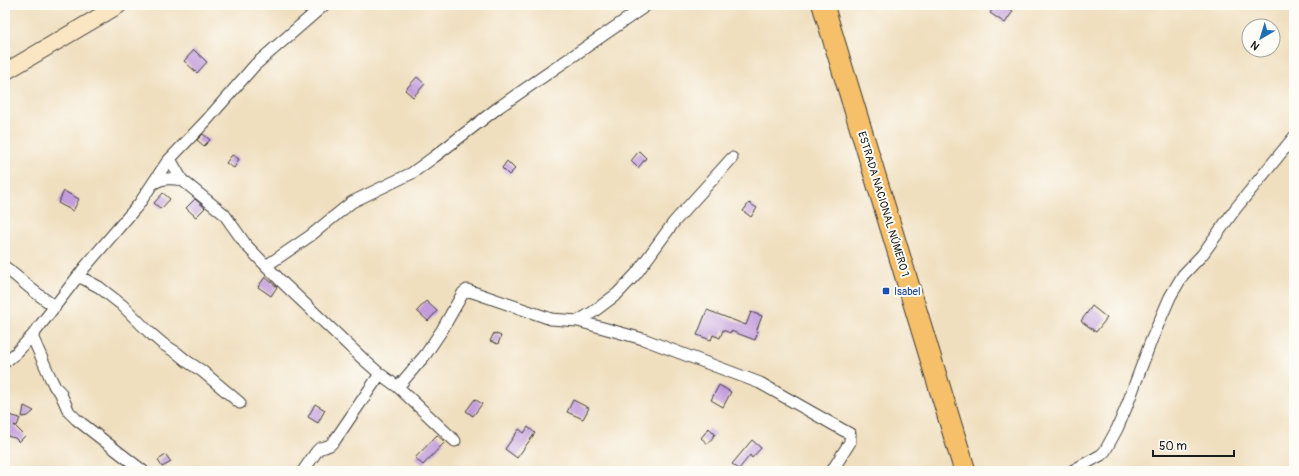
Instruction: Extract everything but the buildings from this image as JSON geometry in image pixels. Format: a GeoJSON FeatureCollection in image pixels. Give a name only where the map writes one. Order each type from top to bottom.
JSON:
{"type":"FeatureCollection","features":[{"type":"Feature","properties":{"kind":"highway","name":"ESTRADA NACIONAL NÚMERO 1"},"geometry":{"type":"LineString","coordinates":[[823,5],[965,471]]}},
{"type":"Feature","properties":{"kind":"street"},"geometry":{"type":"LineString","coordinates":[[5,72],[119,5]]}},
{"type":"Feature","properties":{"kind":"street"},"geometry":{"type":"LineString","coordinates":[[5,362],[24,346],[76,278],[139,204],[170,159],[206,121],[255,65],[324,5]]}},
{"type":"Feature","properties":{"kind":"street"},"geometry":{"type":"LineString","coordinates":[[266,266],[310,236],[352,202],[412,173],[499,107],[647,5]]}},
{"type":"Feature","properties":{"kind":"street"},"geometry":{"type":"LineString","coordinates":[[1072,471],[1105,451],[1126,408],[1151,341],[1170,296],[1183,275],[1202,255],[1236,208],[1294,137]]}},
{"type":"Feature","properties":{"kind":"street"},"geometry":{"type":"LineString","coordinates":[[578,321],[617,294],[636,274],[674,222],[732,158]]}},
{"type":"Feature","properties":{"kind":"street"},"geometry":{"type":"LineString","coordinates":[[170,159],[182,180],[224,214],[246,245],[266,266],[380,374],[398,388],[455,441]]}},
{"type":"Feature","properties":{"kind":"street"},"geometry":{"type":"LineString","coordinates":[[154,183],[165,179],[174,178],[182,180]]}},
{"type":"Feature","properties":{"kind":"street"},"geometry":{"type":"LineString","coordinates":[[5,267],[55,307]]}},
{"type":"Feature","properties":{"kind":"street"},"geometry":{"type":"LineString","coordinates":[[76,278],[82,278],[99,287],[122,305],[163,344],[178,352],[188,362],[202,371],[240,403]]}},
{"type":"Feature","properties":{"kind":"street"},"geometry":{"type":"LineString","coordinates":[[398,388],[426,354],[442,330],[463,293],[467,290],[551,319],[578,321],[643,339],[760,383],[850,434],[850,442],[832,471]]}},
{"type":"Feature","properties":{"kind":"street"},"geometry":{"type":"LineString","coordinates":[[32,336],[50,377],[55,387],[60,392],[68,412],[76,420],[143,471]]}},
{"type":"Feature","properties":{"kind":"street"},"geometry":{"type":"LineString","coordinates":[[24,346],[37,348]]}},
{"type":"Feature","properties":{"kind":"street"},"geometry":{"type":"LineString","coordinates":[[303,471],[320,448],[325,448],[335,440],[380,374]]}},
{"type":"Feature","properties":{"kind":"place","name":"Isabel"},"geometry":{"type":"Point","coordinates":[886,291]}}]}
